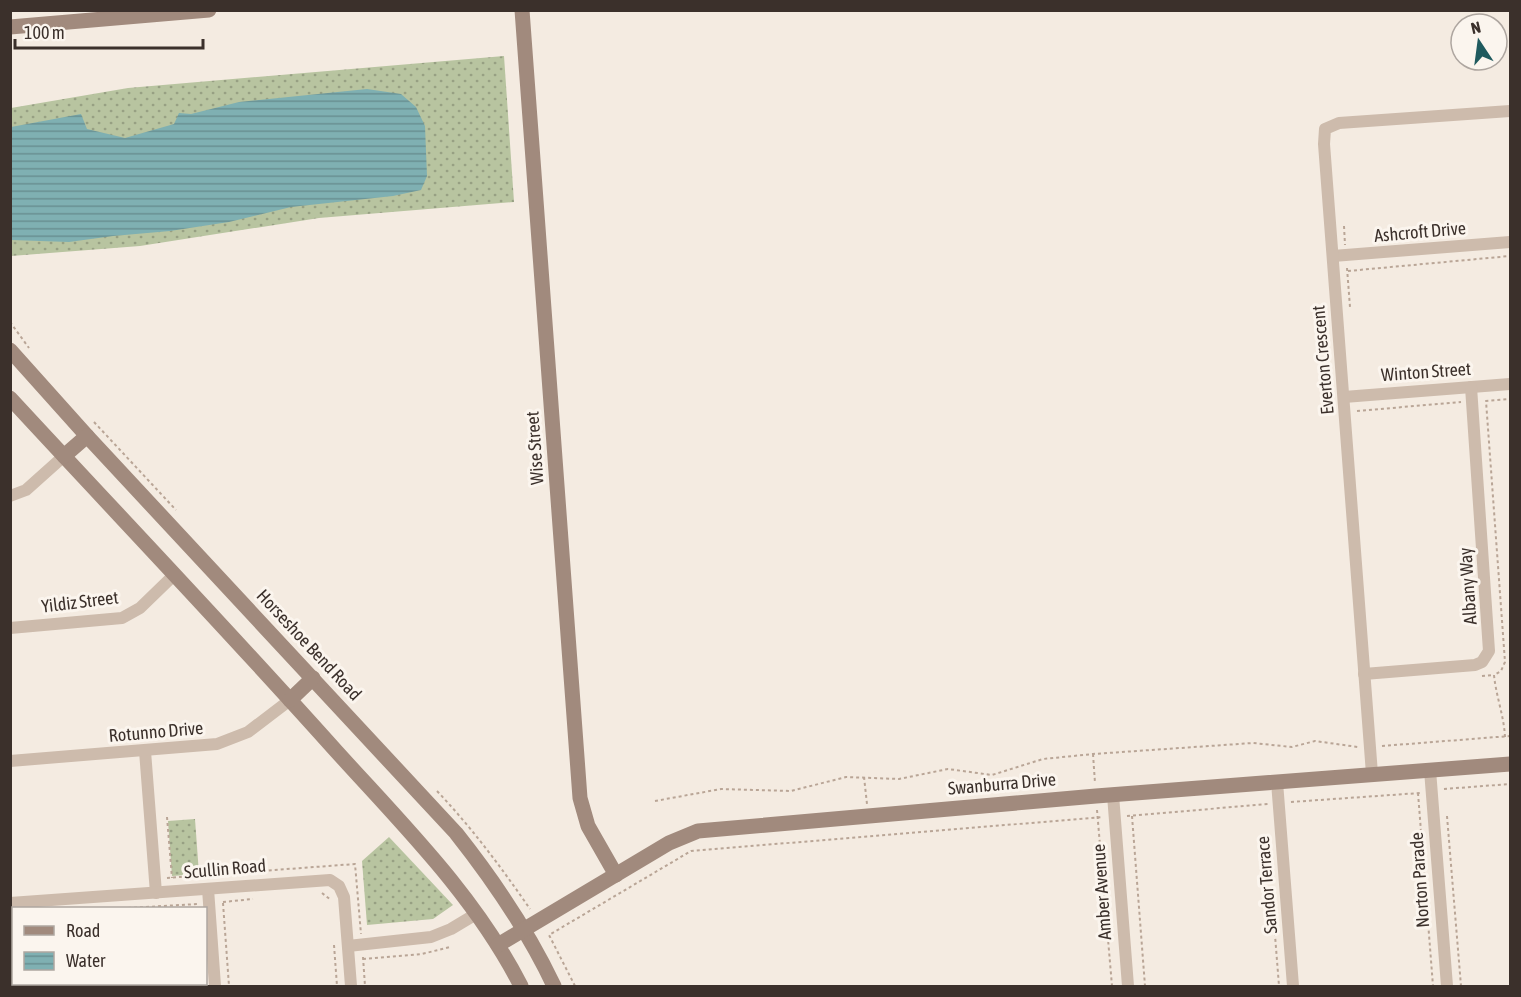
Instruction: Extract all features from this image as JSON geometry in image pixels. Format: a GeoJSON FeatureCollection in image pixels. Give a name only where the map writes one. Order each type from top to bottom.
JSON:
{"type":"FeatureCollection","features":[{"type":"Feature","properties":{"kind":"street"},"geometry":{"type":"LineString","coordinates":[[10,27],[209,10]]}},
{"type":"Feature","properties":{"kind":"street","name":"Wise Street"},"geometry":{"type":"LineString","coordinates":[[522,10],[580,798],[588,826],[616,875]]}},
{"type":"Feature","properties":{"kind":"street","name":"Everton Crescent"},"geometry":{"type":"LineString","coordinates":[[1372,774],[1324,144],[1325,129],[1339,123],[1510,111]]}},
{"type":"Feature","properties":{"kind":"street","name":"Ashcroft Drive"},"geometry":{"type":"LineString","coordinates":[[1333,256],[1510,242]]}},
{"type":"Feature","properties":{"kind":"street","name":"Horseshoe Bend Road"},"geometry":{"type":"LineString","coordinates":[[10,350],[456,833],[493,881],[524,929],[554,987]]}},
{"type":"Feature","properties":{"kind":"street","name":"Winton Street"},"geometry":{"type":"LineString","coordinates":[[1344,397],[1510,384]]}},
{"type":"Feature","properties":{"kind":"street","name":"Albany Way"},"geometry":{"type":"LineString","coordinates":[[1364,674],[1474,665],[1482,662],[1489,651],[1471,387]]}},
{"type":"Feature","properties":{"kind":"street"},"geometry":{"type":"LineString","coordinates":[[10,398],[290,699],[446,872],[498,945],[521,987]]}},
{"type":"Feature","properties":{"kind":"street"},"geometry":{"type":"LineString","coordinates":[[10,496],[26,490],[87,436]]}},
{"type":"Feature","properties":{"kind":"street","name":"Yildiz Street"},"geometry":{"type":"LineString","coordinates":[[10,628],[122,618],[140,608],[174,575]]}},
{"type":"Feature","properties":{"kind":"street"},"geometry":{"type":"LineString","coordinates":[[290,699],[313,678]]}},
{"type":"Feature","properties":{"kind":"street","name":"Rotunno Drive"},"geometry":{"type":"LineString","coordinates":[[10,761],[202,747],[233,739],[257,727],[290,699]]}},
{"type":"Feature","properties":{"kind":"street"},"geometry":{"type":"LineString","coordinates":[[145,751],[156,893]]}},
{"type":"Feature","properties":{"kind":"street","name":"Swanburra Drive"},"geometry":{"type":"LineString","coordinates":[[498,945],[679,838],[707,829],[1510,764]]}},
{"type":"Feature","properties":{"kind":"street","name":"Norton Parade"},"geometry":{"type":"LineString","coordinates":[[1430,770],[1447,987]]}},
{"type":"Feature","properties":{"kind":"street","name":"Sandor Terrace"},"geometry":{"type":"LineString","coordinates":[[1277,782],[1293,987]]}},
{"type":"Feature","properties":{"kind":"street","name":"Amber Avenue"},"geometry":{"type":"LineString","coordinates":[[1113,795],[1128,987]]}},
{"type":"Feature","properties":{"kind":"street","name":"Scullin Road"},"geometry":{"type":"LineString","coordinates":[[10,903],[315,880],[332,881],[344,894],[351,987]]}},
{"type":"Feature","properties":{"kind":"street"},"geometry":{"type":"LineString","coordinates":[[208,889],[215,987]]}},
{"type":"Feature","properties":{"kind":"street"},"geometry":{"type":"LineString","coordinates":[[348,946],[431,937],[452,929],[476,914]]}},
{"type":"Feature","properties":{"kind":"path"},"geometry":{"type":"LineString","coordinates":[[1348,271],[1510,256]]}},
{"type":"Feature","properties":{"kind":"path"},"geometry":{"type":"LineString","coordinates":[[1357,411],[1510,399]]}},
{"type":"Feature","properties":{"kind":"path"},"geometry":{"type":"LineString","coordinates":[[1483,676],[1494,675],[1501,671],[1505,662],[1486,401]]}},
{"type":"Feature","properties":{"kind":"path"},"geometry":{"type":"LineString","coordinates":[[1494,675],[1495,690],[1504,720],[1505,737]]}},
{"type":"Feature","properties":{"kind":"path"},"geometry":{"type":"LineString","coordinates":[[655,801],[721,789],[791,791],[846,777],[899,779],[948,769],[992,775],[1042,759],[1093,754],[1253,743],[1292,747],[1315,741],[1352,747],[1370,747],[1510,736]]}},
{"type":"Feature","properties":{"kind":"path"},"geometry":{"type":"LineString","coordinates":[[575,987],[549,935],[691,851],[1510,784]]}},
{"type":"Feature","properties":{"kind":"path"},"geometry":{"type":"LineString","coordinates":[[1418,793],[1433,987]]}},
{"type":"Feature","properties":{"kind":"path"},"geometry":{"type":"LineString","coordinates":[[1447,812],[1461,987]]}},
{"type":"Feature","properties":{"kind":"path"},"geometry":{"type":"LineString","coordinates":[[1132,816],[1145,987]]}},
{"type":"Feature","properties":{"kind":"path"},"geometry":{"type":"LineString","coordinates":[[167,817],[172,878]]}},
{"type":"Feature","properties":{"kind":"path"},"geometry":{"type":"LineString","coordinates":[[1098,818],[1112,987]]}},
{"type":"Feature","properties":{"kind":"path"},"geometry":{"type":"LineString","coordinates":[[313,894],[324,893],[331,899],[332,910]]}},
{"type":"Feature","properties":{"kind":"path"},"geometry":{"type":"LineString","coordinates":[[223,902],[257,899]]}},
{"type":"Feature","properties":{"kind":"path"},"geometry":{"type":"LineString","coordinates":[[334,943],[337,987]]}},
{"type":"Feature","properties":{"kind":"path"},"geometry":{"type":"LineString","coordinates":[[363,959],[422,954],[450,947]]}},
{"type":"Feature","properties":{"kind":"green space"},"geometry":{"type":"Polygon","coordinates":[[[504,56],[514,202],[319,218],[140,246],[11,256],[11,108],[128,88],[504,56]]]}},
{"type":"Feature","properties":{"kind":"green space"},"geometry":{"type":"Polygon","coordinates":[[[195,819],[199,874],[172,876],[168,821],[195,819]]]}},
{"type":"Feature","properties":{"kind":"green space"},"geometry":{"type":"Polygon","coordinates":[[[389,837],[453,905],[433,919],[367,925],[362,861],[389,837]]]}},
{"type":"Feature","properties":{"kind":"water"},"geometry":{"type":"Polygon","coordinates":[[[367,89],[401,94],[416,107],[425,126],[427,176],[421,190],[393,196],[291,207],[229,222],[170,231],[69,242],[11,240],[11,127],[81,114],[87,129],[125,138],[174,124],[179,113],[191,114],[239,102],[367,89]]]}}]}
